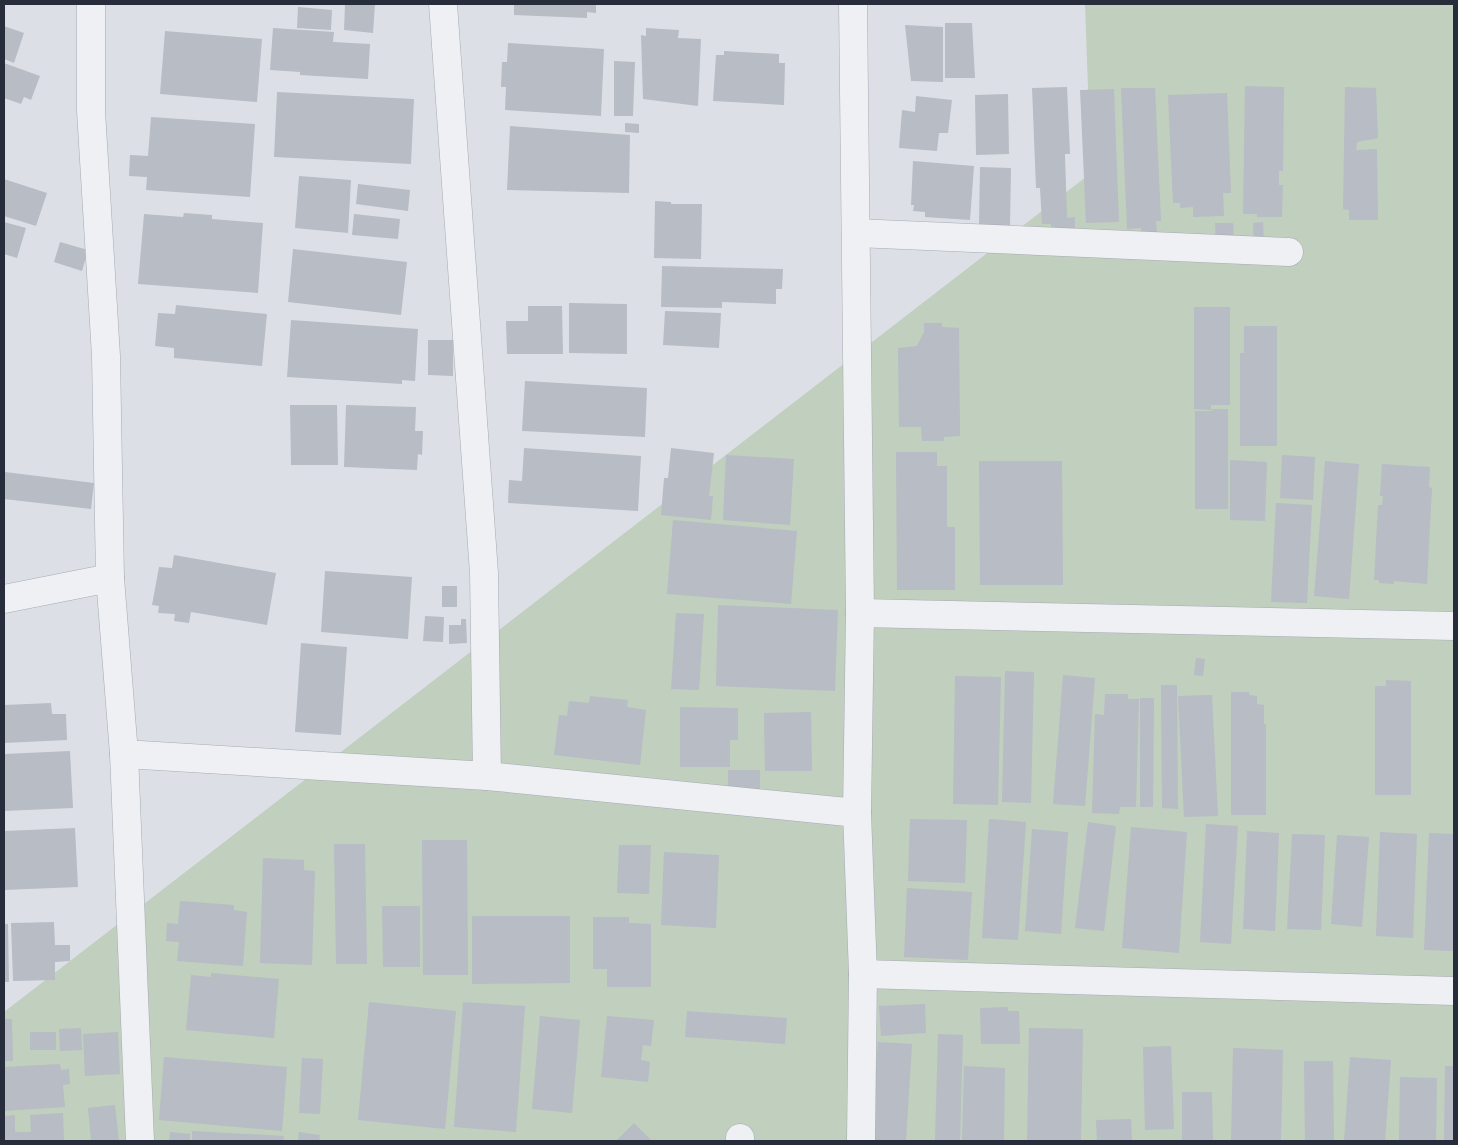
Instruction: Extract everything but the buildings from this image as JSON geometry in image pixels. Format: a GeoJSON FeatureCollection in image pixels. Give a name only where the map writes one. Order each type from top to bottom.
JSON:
{"type":"FeatureCollection","features":[{"type":"Feature","properties":{"kind":"street"},"geometry":{"type":"LineString","coordinates":[[91,4],[91,112],[106,356],[110,578],[124,754],[140,1141]]}},
{"type":"Feature","properties":{"kind":"street"},"geometry":{"type":"LineString","coordinates":[[443,4],[484,573],[487,776]]}},
{"type":"Feature","properties":{"kind":"street"},"geometry":{"type":"LineString","coordinates":[[853,4],[860,613],[858,813],[863,974],[861,1141]]}},
{"type":"Feature","properties":{"kind":"street"},"geometry":{"type":"LineString","coordinates":[[856,233],[1288,252]]}},
{"type":"Feature","properties":{"kind":"street"},"geometry":{"type":"LineString","coordinates":[[4,599],[110,578]]}},
{"type":"Feature","properties":{"kind":"street"},"geometry":{"type":"LineString","coordinates":[[860,613],[1454,626]]}},
{"type":"Feature","properties":{"kind":"street"},"geometry":{"type":"LineString","coordinates":[[124,754],[487,776],[858,813]]}},
{"type":"Feature","properties":{"kind":"street"},"geometry":{"type":"LineString","coordinates":[[863,974],[1454,991]]}},
{"type":"Feature","properties":{"kind":"green space"},"geometry":{"type":"Polygon","coordinates":[[[1085,4],[1454,4],[1454,1141],[4,1141],[4,1012],[1091,173],[1085,4]]]}}]}
